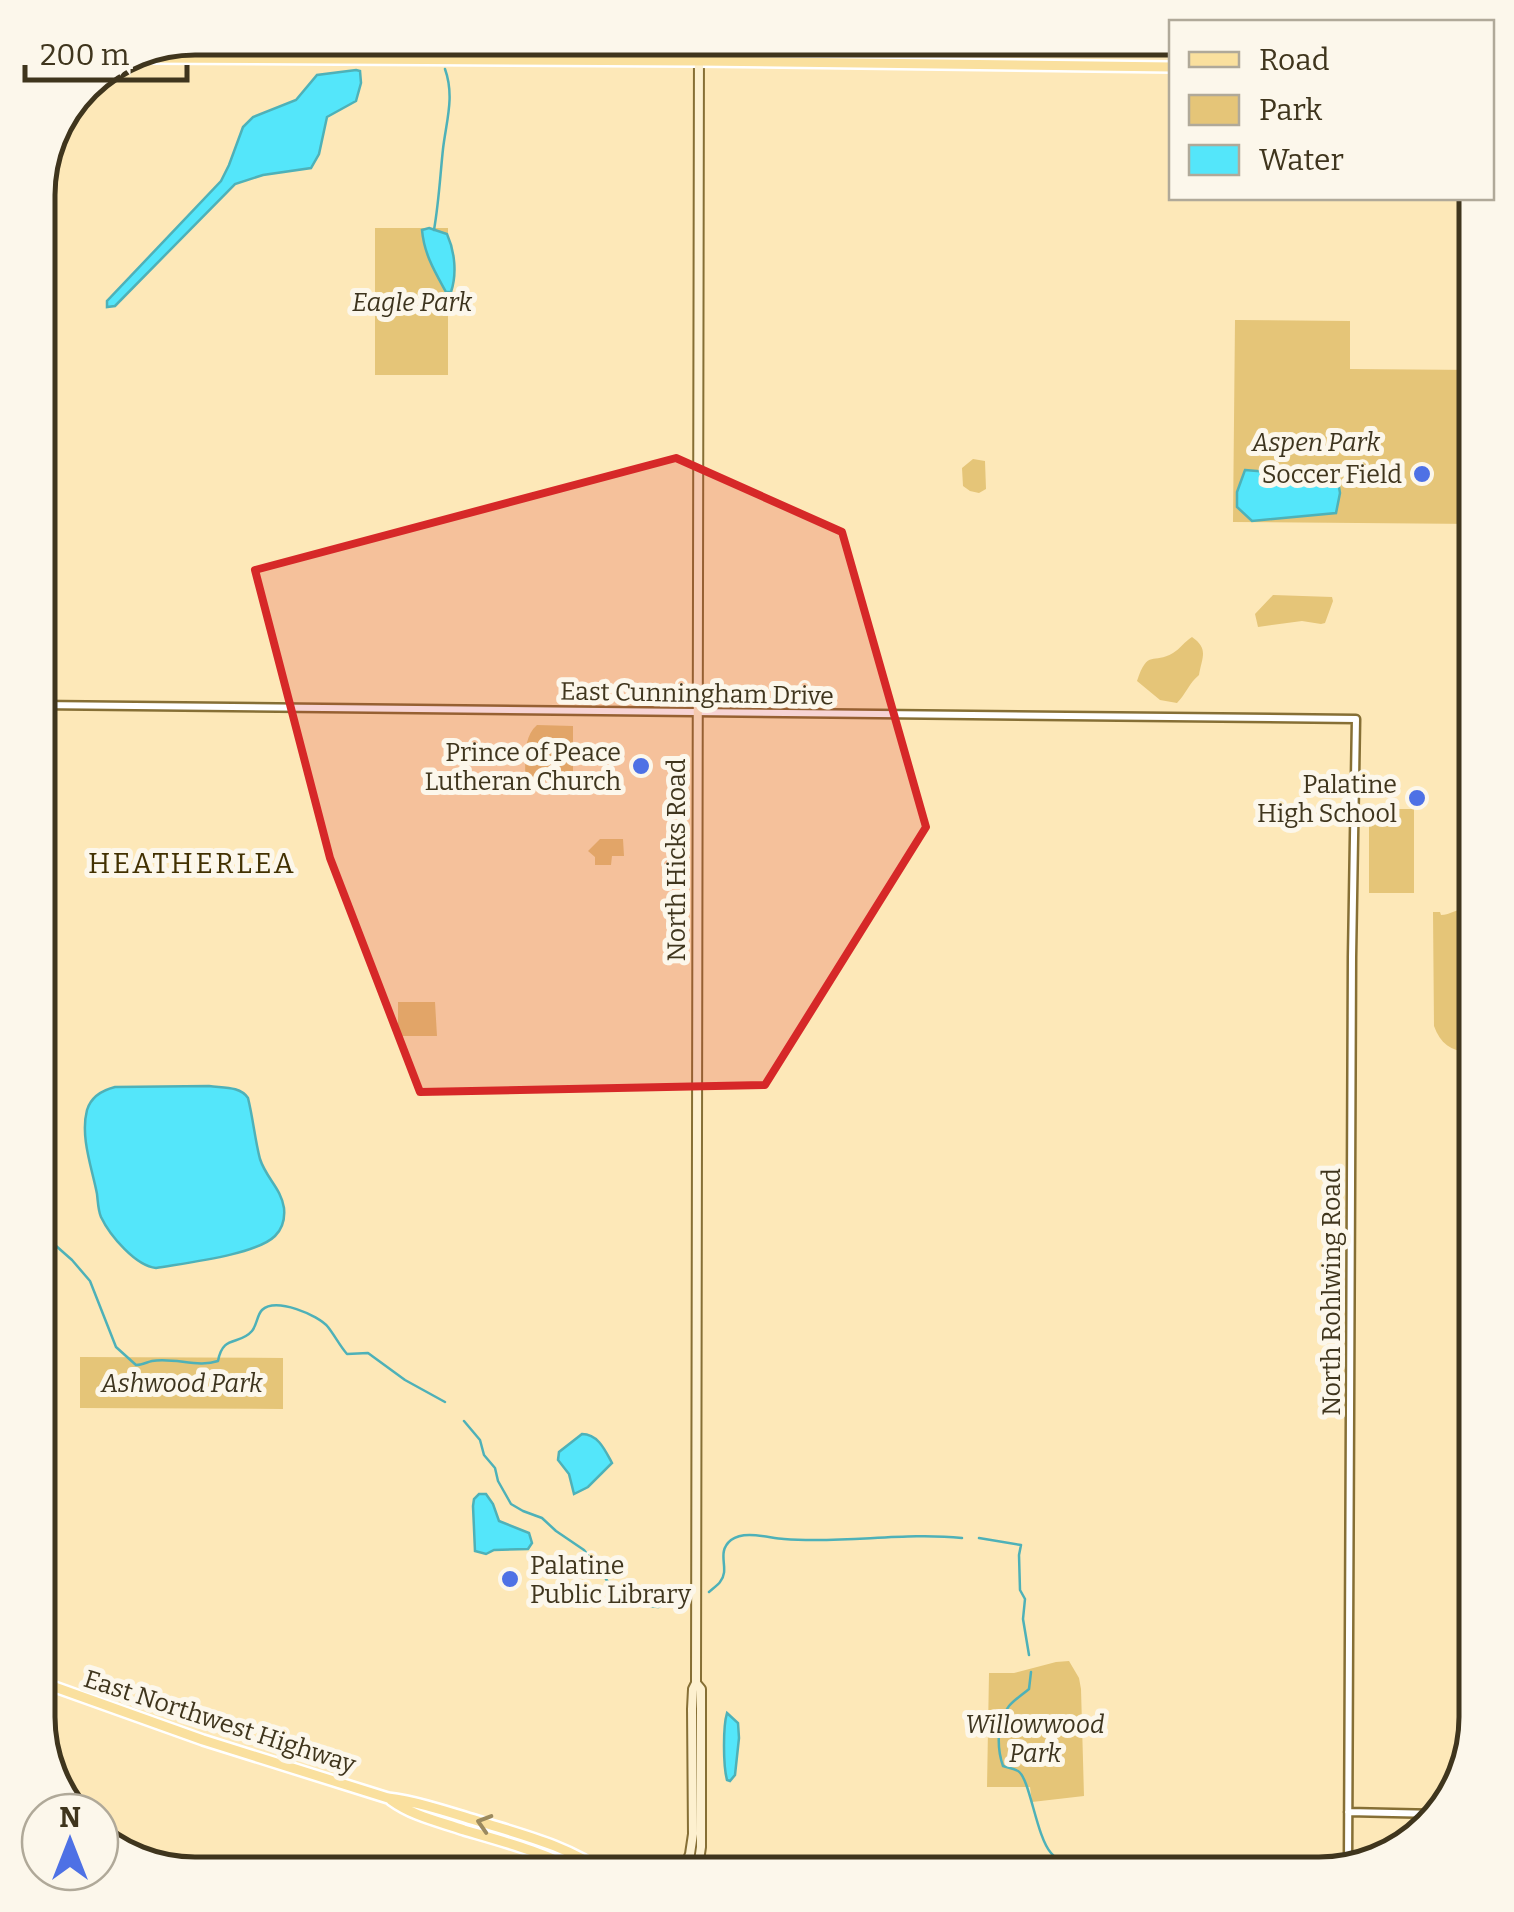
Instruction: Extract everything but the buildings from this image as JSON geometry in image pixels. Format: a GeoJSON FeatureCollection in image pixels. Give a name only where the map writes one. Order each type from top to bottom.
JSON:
{"type":"FeatureCollection","features":[{"type":"Feature","properties":{"kind":"main road","name":"North Hicks Road"},"geometry":{"type":"LineString","coordinates":[[689,1857],[693,1834],[692,1709],[696,1683],[698,55]]}},
{"type":"Feature","properties":{"kind":"main road"},"geometry":{"type":"LineString","coordinates":[[168,58],[698,60],[1169,68]]}},
{"type":"Feature","properties":{"kind":"main road","name":"North Hicks Road"},"geometry":{"type":"LineString","coordinates":[[696,1683],[702,1696],[699,1857]]}},
{"type":"Feature","properties":{"kind":"main road","name":"East Northwest Highway"},"geometry":{"type":"LineString","coordinates":[[55,1687],[204,1740],[520,1835],[576,1857]]}},
{"type":"Feature","properties":{"kind":"main road","name":"East Northwest Highway"},"geometry":{"type":"LineString","coordinates":[[388,1798],[408,1812],[546,1857]]}},
{"type":"Feature","properties":{"kind":"main road"},"geometry":{"type":"LineString","coordinates":[[693,1804],[701,1823]]}},
{"type":"Feature","properties":{"kind":"street","name":"East Cunningham Drive"},"geometry":{"type":"LineString","coordinates":[[55,706],[1356,718]]}},
{"type":"Feature","properties":{"kind":"street","name":"North Rohlwing Road"},"geometry":{"type":"LineString","coordinates":[[1348,1854],[1356,718]]}},
{"type":"Feature","properties":{"kind":"street"},"geometry":{"type":"LineString","coordinates":[[1348,1812],[1419,1814]]}},
{"type":"Feature","properties":{"kind":"highlighted area"},"geometry":{"type":"Polygon","coordinates":[[[676,458],[842,532],[926,827],[765,1085],[420,1092],[330,858],[255,570],[676,458]]]}},
{"type":"Feature","properties":{"kind":"green space","name":"Eagle Park"},"geometry":{"type":"Polygon","coordinates":[[[375,228],[448,228],[448,375],[375,375],[375,228]]]}},
{"type":"Feature","properties":{"kind":"green space","name":"Aspen Park"},"geometry":{"type":"Polygon","coordinates":[[[1235,320],[1350,321],[1350,369],[1459,370],[1459,524],[1233,522],[1235,320]]]}},
{"type":"Feature","properties":{"kind":"green space"},"geometry":{"type":"Polygon","coordinates":[[[973,459],[985,461],[986,489],[979,493],[963,486],[962,468],[973,459]]]}},
{"type":"Feature","properties":{"kind":"green space"},"geometry":{"type":"Polygon","coordinates":[[[1273,595],[1332,597],[1333,601],[1325,623],[1302,621],[1258,627],[1255,614],[1273,595]]]}},
{"type":"Feature","properties":{"kind":"green space"},"geometry":{"type":"Polygon","coordinates":[[[1192,637],[1202,650],[1199,675],[1177,703],[1160,700],[1137,681],[1144,664],[1173,653],[1192,637]]]}},
{"type":"Feature","properties":{"kind":"green space"},"geometry":{"type":"Polygon","coordinates":[[[537,725],[573,726],[573,777],[569,781],[525,780],[527,743],[537,725]]]}},
{"type":"Feature","properties":{"kind":"green space"},"geometry":{"type":"Polygon","coordinates":[[[1369,809],[1414,809],[1414,893],[1369,893],[1369,809]]]}},
{"type":"Feature","properties":{"kind":"green space"},"geometry":{"type":"Polygon","coordinates":[[[600,839],[623,839],[624,856],[612,856],[611,865],[595,865],[595,857],[588,851],[600,839]]]}},
{"type":"Feature","properties":{"kind":"green space"},"geometry":{"type":"Polygon","coordinates":[[[1459,910],[1459,1051],[1445,1043],[1434,1026],[1433,912],[1444,915],[1459,910]]]}},
{"type":"Feature","properties":{"kind":"green space"},"geometry":{"type":"Polygon","coordinates":[[[398,1002],[435,1002],[437,1036],[398,1036],[398,1002]]]}},
{"type":"Feature","properties":{"kind":"green space","name":"Ashwood Park"},"geometry":{"type":"Polygon","coordinates":[[[80,1357],[283,1358],[283,1409],[80,1408],[80,1357]]]}},
{"type":"Feature","properties":{"kind":"green space","name":"Willowwood Park"},"geometry":{"type":"Polygon","coordinates":[[[1069,1661],[1081,1689],[1084,1796],[1032,1802],[1030,1787],[987,1787],[989,1673],[1014,1673],[1069,1661]]]}},
{"type":"Feature","properties":{"kind":"water"},"geometry":{"type":"Polygon","coordinates":[[[360,71],[361,83],[356,101],[327,117],[319,154],[311,168],[263,175],[235,184],[115,306],[107,307],[107,301],[221,181],[243,127],[253,117],[296,100],[317,75],[360,71]]]}},
{"type":"Feature","properties":{"kind":"water"},"geometry":{"type":"Polygon","coordinates":[[[429,228],[447,234],[450,241],[454,270],[451,292],[446,292],[428,255],[422,230],[429,228]]]}},
{"type":"Feature","properties":{"kind":"water"},"geometry":{"type":"Polygon","coordinates":[[[1245,470],[1332,477],[1338,481],[1340,493],[1336,513],[1252,521],[1237,507],[1237,492],[1245,470]]]}},
{"type":"Feature","properties":{"kind":"water"},"geometry":{"type":"Polygon","coordinates":[[[115,1087],[236,1089],[248,1098],[260,1159],[282,1201],[283,1223],[275,1236],[252,1248],[201,1261],[148,1266],[124,1249],[101,1217],[86,1142],[87,1110],[98,1095],[115,1087]]]}},
{"type":"Feature","properties":{"kind":"water"},"geometry":{"type":"Polygon","coordinates":[[[582,1434],[597,1440],[612,1463],[588,1487],[574,1494],[569,1474],[558,1460],[559,1452],[582,1434]]]}},
{"type":"Feature","properties":{"kind":"water"},"geometry":{"type":"Polygon","coordinates":[[[479,1494],[486,1494],[499,1521],[529,1533],[532,1543],[528,1549],[494,1550],[486,1554],[475,1551],[473,1506],[479,1494]]]}},
{"type":"Feature","properties":{"kind":"water"},"geometry":{"type":"Polygon","coordinates":[[[727,1713],[738,1723],[739,1738],[735,1775],[730,1781],[724,1756],[727,1713]]]}},
{"type":"Feature","properties":{"kind":"waterway"},"geometry":{"type":"LineString","coordinates":[[434,230],[450,99],[445,69]]}},
{"type":"Feature","properties":{"kind":"waterway"},"geometry":{"type":"LineString","coordinates":[[55,1245],[90,1281],[116,1347],[136,1365],[160,1360],[218,1361],[224,1347],[252,1331],[262,1310],[277,1305],[323,1322],[347,1354],[368,1353],[445,1402]]}},
{"type":"Feature","properties":{"kind":"waterway"},"geometry":{"type":"LineString","coordinates":[[464,1421],[480,1440],[511,1504],[542,1518],[584,1550],[618,1595],[640,1605],[684,1603]]}},
{"type":"Feature","properties":{"kind":"waterway"},"geometry":{"type":"LineString","coordinates":[[709,1592],[723,1577],[726,1545],[743,1535],[806,1540],[962,1538]]}},
{"type":"Feature","properties":{"kind":"waterway"},"geometry":{"type":"LineString","coordinates":[[979,1538],[1021,1545],[1020,1590],[1025,1599],[1023,1619],[1029,1655]]}},
{"type":"Feature","properties":{"kind":"waterway"},"geometry":{"type":"LineString","coordinates":[[1031,1672],[1029,1689],[1009,1706],[1002,1720],[1001,1759],[1003,1766],[1022,1776],[1041,1834],[1056,1857]]}},
{"type":"Feature","properties":{"kind":"place","name":"Soccer Field"},"geometry":{"type":"Point","coordinates":[1422,474]}},
{"type":"Feature","properties":{"kind":"place","name":"Prince of Peace Lutheran Church"},"geometry":{"type":"Point","coordinates":[641,766]}},
{"type":"Feature","properties":{"kind":"place","name":"Palatine High School"},"geometry":{"type":"Point","coordinates":[1417,798]}},
{"type":"Feature","properties":{"kind":"place","name":"Palatine Public Library"},"geometry":{"type":"Point","coordinates":[510,1579]}},
{"type":"Feature","properties":{"kind":"district","name":"HEATHERLEA"},"geometry":{"type":"Point","coordinates":[192,863]}}]}
